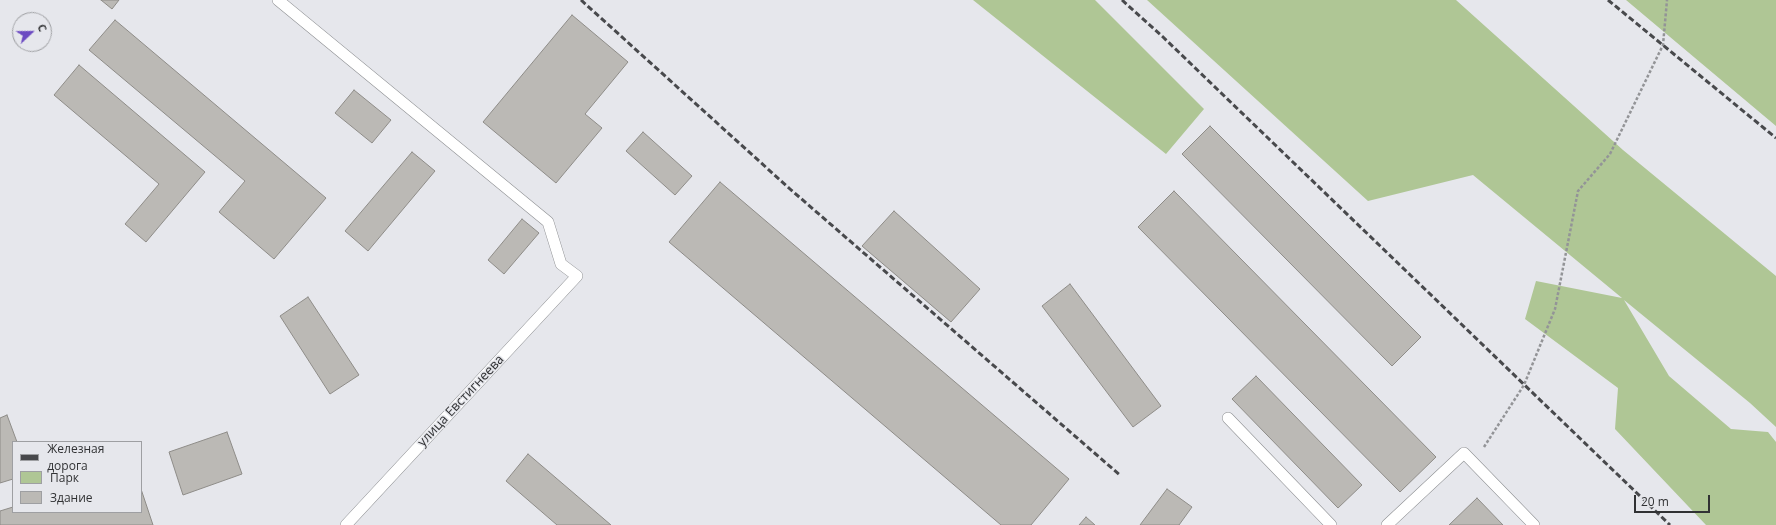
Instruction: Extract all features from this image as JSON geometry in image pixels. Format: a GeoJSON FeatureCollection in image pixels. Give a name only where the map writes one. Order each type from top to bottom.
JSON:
{"type":"FeatureCollection","features":[{"type":"Feature","properties":{"kind":"lane","name":"улица Евстигнеева"},"geometry":{"type":"LineString","coordinates":[[278,0],[548,222],[561,264],[577,276],[346,525]]}},
{"type":"Feature","properties":{"kind":"lane"},"geometry":{"type":"LineString","coordinates":[[1228,418],[1331,525]]}},
{"type":"Feature","properties":{"kind":"lane"},"geometry":{"type":"LineString","coordinates":[[1387,525],[1464,453],[1534,525]]}},
{"type":"Feature","properties":{"kind":"path"},"geometry":{"type":"LineString","coordinates":[[1474,463],[1527,378],[1555,309],[1578,191],[1610,154],[1663,45],[1667,0]]}},
{"type":"Feature","properties":{"kind":"green space"},"geometry":{"type":"Polygon","coordinates":[[[973,0],[1095,0],[1204,109],[1166,154],[973,0]]]}},
{"type":"Feature","properties":{"kind":"green space"},"geometry":{"type":"Polygon","coordinates":[[[1147,0],[1456,0],[1623,150],[1776,276],[1776,427],[1750,403],[1624,300],[1669,376],[1731,429],[1768,432],[1776,442],[1776,525],[1706,525],[1615,429],[1618,388],[1525,319],[1536,281],[1622,298],[1473,175],[1368,201],[1147,0]]]}},
{"type":"Feature","properties":{"kind":"green space"},"geometry":{"type":"Polygon","coordinates":[[[1626,0],[1776,0],[1776,126],[1626,0]]]}},
{"type":"Feature","properties":{"kind":"building"},"geometry":{"type":"Polygon","coordinates":[[[101,0],[119,0],[112,9],[101,0]]]}},
{"type":"Feature","properties":{"kind":"building"},"geometry":{"type":"Polygon","coordinates":[[[572,15],[628,62],[585,114],[602,128],[556,183],[483,122],[572,15]]]}},
{"type":"Feature","properties":{"kind":"building"},"geometry":{"type":"Polygon","coordinates":[[[115,20],[326,198],[274,259],[219,212],[245,181],[89,50],[115,20]]]}},
{"type":"Feature","properties":{"kind":"building"},"geometry":{"type":"Polygon","coordinates":[[[79,65],[205,172],[146,242],[125,224],[159,184],[54,95],[79,65]]]}},
{"type":"Feature","properties":{"kind":"building"},"geometry":{"type":"Polygon","coordinates":[[[354,90],[391,120],[372,143],[335,113],[354,90]]]}},
{"type":"Feature","properties":{"kind":"building"},"geometry":{"type":"Polygon","coordinates":[[[1210,126],[1421,337],[1392,366],[1182,154],[1210,126]]]}},
{"type":"Feature","properties":{"kind":"building"},"geometry":{"type":"Polygon","coordinates":[[[643,132],[692,176],[675,195],[626,151],[643,132]]]}},
{"type":"Feature","properties":{"kind":"building"},"geometry":{"type":"Polygon","coordinates":[[[412,152],[435,171],[368,251],[345,231],[412,152]]]}},
{"type":"Feature","properties":{"kind":"building"},"geometry":{"type":"Polygon","coordinates":[[[720,182],[1069,479],[1031,525],[1001,525],[669,242],[720,182]]]}},
{"type":"Feature","properties":{"kind":"building"},"geometry":{"type":"Polygon","coordinates":[[[1174,191],[1436,457],[1400,492],[1138,227],[1174,191]]]}},
{"type":"Feature","properties":{"kind":"building"},"geometry":{"type":"Polygon","coordinates":[[[894,211],[980,289],[951,322],[862,246],[894,211]]]}},
{"type":"Feature","properties":{"kind":"building"},"geometry":{"type":"Polygon","coordinates":[[[522,219],[539,233],[504,274],[488,260],[522,219]]]}},
{"type":"Feature","properties":{"kind":"building"},"geometry":{"type":"Polygon","coordinates":[[[1070,284],[1161,406],[1133,427],[1042,306],[1070,284]]]}},
{"type":"Feature","properties":{"kind":"building"},"geometry":{"type":"Polygon","coordinates":[[[308,297],[359,375],[330,394],[280,316],[308,297]]]}},
{"type":"Feature","properties":{"kind":"building"},"geometry":{"type":"Polygon","coordinates":[[[1256,376],[1362,485],[1338,508],[1232,399],[1256,376]]]}},
{"type":"Feature","properties":{"kind":"building"},"geometry":{"type":"Polygon","coordinates":[[[7,415],[17,441],[12,441],[12,479],[0,483],[0,418],[7,415]]]}},
{"type":"Feature","properties":{"kind":"building"},"geometry":{"type":"Polygon","coordinates":[[[227,432],[242,474],[183,495],[169,452],[227,432]]]}},
{"type":"Feature","properties":{"kind":"building"},"geometry":{"type":"Polygon","coordinates":[[[528,454],[611,525],[557,525],[506,481],[528,454]]]}},
{"type":"Feature","properties":{"kind":"building"},"geometry":{"type":"Polygon","coordinates":[[[1167,489],[1192,507],[1179,525],[1140,525],[1167,489]]]}},
{"type":"Feature","properties":{"kind":"building"},"geometry":{"type":"Polygon","coordinates":[[[142,492],[153,525],[0,525],[0,511],[12,507],[12,513],[142,513],[142,492]]]}},
{"type":"Feature","properties":{"kind":"building"},"geometry":{"type":"Polygon","coordinates":[[[1477,498],[1503,525],[1449,525],[1477,498]]]}},
{"type":"Feature","properties":{"kind":"building"},"geometry":{"type":"Polygon","coordinates":[[[1086,517],[1095,525],[1079,525],[1086,517]]]}},
{"type":"Feature","properties":{"kind":"railway"},"geometry":{"type":"LineString","coordinates":[[581,0],[790,189],[1121,476]]}},
{"type":"Feature","properties":{"kind":"railway"},"geometry":{"type":"LineString","coordinates":[[1122,0],[1163,37],[1670,525]]}},
{"type":"Feature","properties":{"kind":"railway"},"geometry":{"type":"LineString","coordinates":[[1608,0],[1776,138]]}}]}
